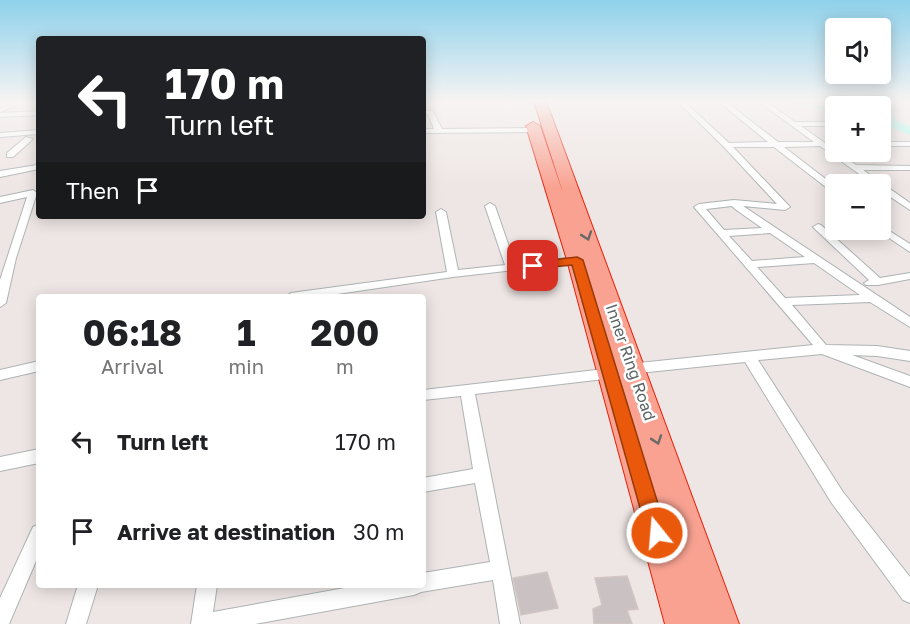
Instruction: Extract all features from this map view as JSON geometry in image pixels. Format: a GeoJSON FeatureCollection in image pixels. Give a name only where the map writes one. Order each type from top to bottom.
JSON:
{"type":"FeatureCollection","features":[{"type":"Feature","properties":{"kind":"highway","name":"Inner Ring Road"},"geometry":{"type":"LineString","coordinates":[[534,130],[577,260],[720,624]]}},
{"type":"Feature","properties":{"kind":"highway","name":"Inner Ring Road"},"geometry":{"type":"LineString","coordinates":[[549,130],[621,371],[684,624]]}},
{"type":"Feature","properties":{"kind":"street"},"geometry":{"type":"LineString","coordinates":[[711,130],[785,207],[735,204],[699,207],[823,349],[910,382]]}},
{"type":"Feature","properties":{"kind":"street"},"geometry":{"type":"LineString","coordinates":[[759,130],[825,183]]}},
{"type":"Feature","properties":{"kind":"street"},"geometry":{"type":"LineString","coordinates":[[803,130],[864,174]]}},
{"type":"Feature","properties":{"kind":"street"},"geometry":{"type":"LineString","coordinates":[[0,136],[36,132]]}},
{"type":"Feature","properties":{"kind":"street"},"geometry":{"type":"LineString","coordinates":[[0,136],[36,140]]}},
{"type":"Feature","properties":{"kind":"street"},"geometry":{"type":"LineString","coordinates":[[10,155],[29,139]]}},
{"type":"Feature","properties":{"kind":"street"},"geometry":{"type":"LineString","coordinates":[[727,145],[822,144]]}},
{"type":"Feature","properties":{"kind":"street"},"geometry":{"type":"LineString","coordinates":[[891,144],[910,144]]}},
{"type":"Feature","properties":{"kind":"street"},"geometry":{"type":"LineString","coordinates":[[0,174],[36,167]]}},
{"type":"Feature","properties":{"kind":"street"},"geometry":{"type":"LineString","coordinates":[[854,167],[908,169]]}},
{"type":"Feature","properties":{"kind":"street"},"geometry":{"type":"LineString","coordinates":[[0,200],[36,193]]}},
{"type":"Feature","properties":{"kind":"street"},"geometry":{"type":"LineString","coordinates":[[0,303],[5,259],[36,193]]}},
{"type":"Feature","properties":{"kind":"street"},"geometry":{"type":"LineString","coordinates":[[891,194],[910,207]]}},
{"type":"Feature","properties":{"kind":"street"},"geometry":{"type":"LineString","coordinates":[[735,204],[770,230],[910,323]]}},
{"type":"Feature","properties":{"kind":"street"},"geometry":{"type":"LineString","coordinates":[[490,206],[511,268]]}},
{"type":"Feature","properties":{"kind":"street"},"geometry":{"type":"LineString","coordinates":[[26,213],[36,212]]}},
{"type":"Feature","properties":{"kind":"street"},"geometry":{"type":"LineString","coordinates":[[441,212],[453,274]]}},
{"type":"Feature","properties":{"kind":"street"},"geometry":{"type":"LineString","coordinates":[[818,227],[878,282]]}},
{"type":"Feature","properties":{"kind":"street"},"geometry":{"type":"LineString","coordinates":[[723,233],[770,230]]}},
{"type":"Feature","properties":{"kind":"street"},"geometry":{"type":"LineString","coordinates":[[891,236],[910,249]]}},
{"type":"Feature","properties":{"kind":"street"},"geometry":{"type":"LineString","coordinates":[[312,294],[453,274],[577,260]]}},
{"type":"Feature","properties":{"kind":"street"},"geometry":{"type":"LineString","coordinates":[[749,264],[815,260]]}},
{"type":"Feature","properties":{"kind":"street"},"geometry":{"type":"LineString","coordinates":[[856,286],[910,276]]}},
{"type":"Feature","properties":{"kind":"street"},"geometry":{"type":"LineString","coordinates":[[782,302],[874,298]]}},
{"type":"Feature","properties":{"kind":"street"},"geometry":{"type":"LineString","coordinates":[[426,395],[823,349],[878,351],[910,356]]}},
{"type":"Feature","properties":{"kind":"street"},"geometry":{"type":"LineString","coordinates":[[749,357],[837,497],[910,593]]}},
{"type":"Feature","properties":{"kind":"street"},"geometry":{"type":"LineString","coordinates":[[0,375],[36,367]]}},
{"type":"Feature","properties":{"kind":"street"},"geometry":{"type":"LineString","coordinates":[[467,390],[480,476],[501,569],[510,624]]}},
{"type":"Feature","properties":{"kind":"street"},"geometry":{"type":"LineString","coordinates":[[0,464],[36,457]]}},
{"type":"Feature","properties":{"kind":"street"},"geometry":{"type":"LineString","coordinates":[[426,485],[480,476]]}},
{"type":"Feature","properties":{"kind":"street"},"geometry":{"type":"LineString","coordinates":[[0,621],[36,539]]}},
{"type":"Feature","properties":{"kind":"street"},"geometry":{"type":"LineString","coordinates":[[426,582],[501,569]]}},
{"type":"Feature","properties":{"kind":"street"},"geometry":{"type":"LineString","coordinates":[[76,624],[87,588]]}},
{"type":"Feature","properties":{"kind":"street"},"geometry":{"type":"LineString","coordinates":[[207,588],[201,624],[398,588]]}},
{"type":"Feature","properties":{"kind":"building"},"geometry":{"type":"Polygon","coordinates":[[[547,572],[558,608],[521,615],[513,578],[547,572]]]}},
{"type":"Feature","properties":{"kind":"building"},"geometry":{"type":"Polygon","coordinates":[[[627,576],[638,609],[627,610],[632,624],[594,624],[593,609],[602,605],[595,578],[627,576]]]}},
{"type":"Feature","properties":{"kind":"route"},"geometry":{"type":"LineString","coordinates":[[533,266],[577,260],[657,533]]}}]}
